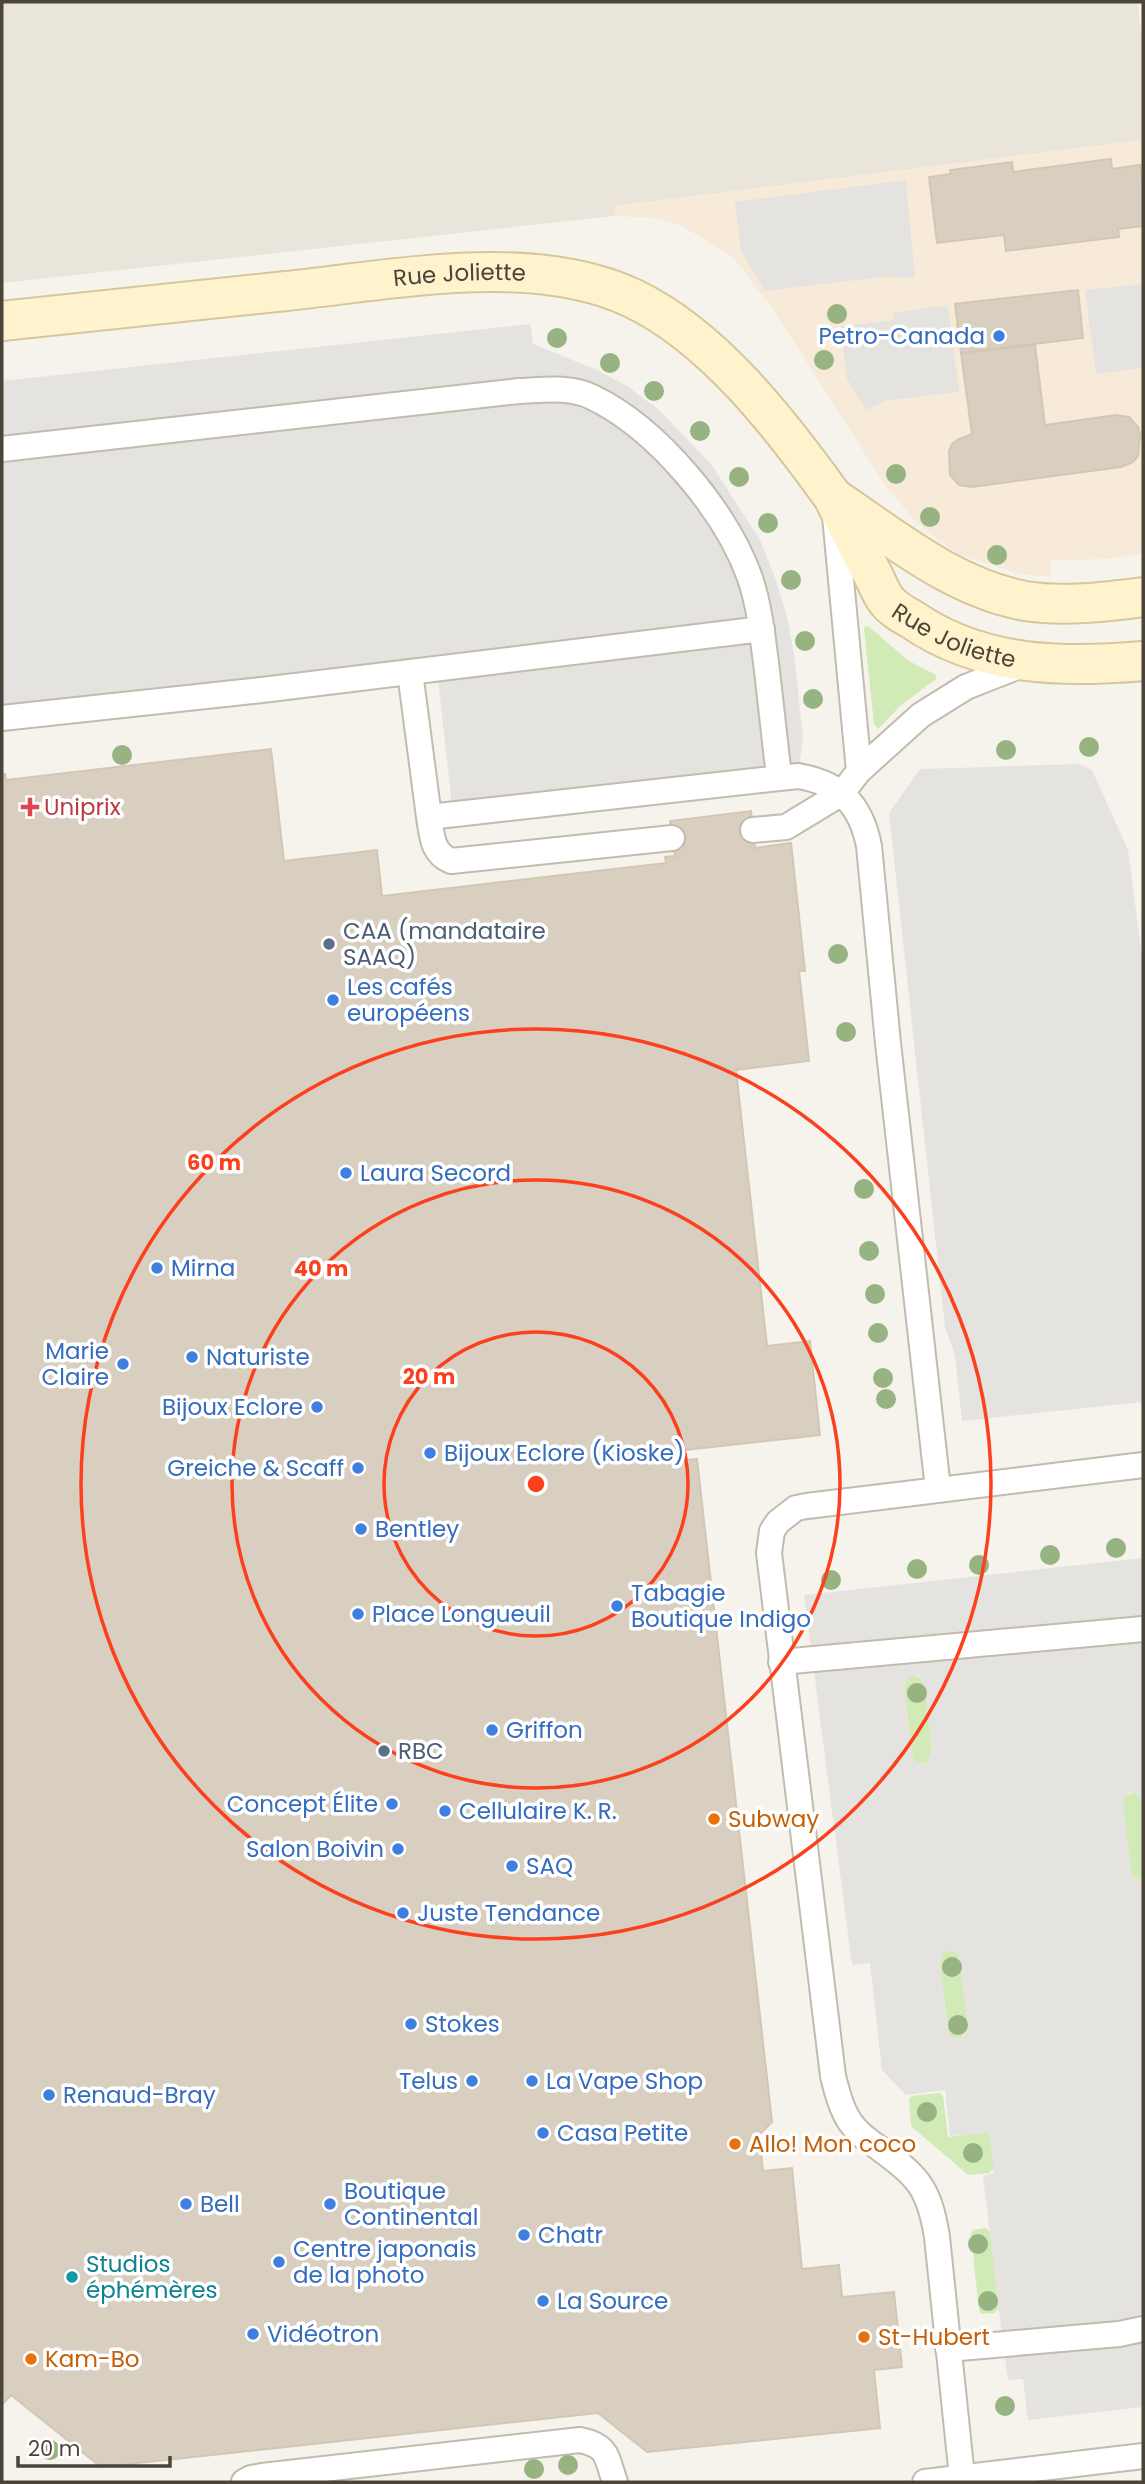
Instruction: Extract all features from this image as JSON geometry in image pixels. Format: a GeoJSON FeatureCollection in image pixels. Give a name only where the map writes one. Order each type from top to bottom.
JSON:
{"type":"FeatureCollection","features":[{"type":"Feature","properties":{"kind":"street","name":"Rue Joliette"},"geometry":{"type":"LineString","coordinates":[[2,321],[427,276],[498,272],[546,274],[610,289],[657,312],[693,336],[722,364],[778,426],[833,497],[887,601],[920,626],[972,650],[1028,662],[1079,665],[1143,661]]}},
{"type":"Feature","properties":{"kind":"street","name":"Rue Joliette"},"geometry":{"type":"LineString","coordinates":[[833,497],[944,571],[999,594],[1056,604],[1143,597]]}},
{"type":"Feature","properties":{"kind":"lane"},"geometry":{"type":"LineString","coordinates":[[2,449],[519,391],[574,391],[592,397],[626,418],[682,469],[725,526],[750,578],[762,629],[779,777]]}},
{"type":"Feature","properties":{"kind":"lane"},"geometry":{"type":"LineString","coordinates":[[833,497],[859,771]]}},
{"type":"Feature","properties":{"kind":"lane"},"geometry":{"type":"LineString","coordinates":[[2,718],[762,629]]}},
{"type":"Feature","properties":{"kind":"lane"},"geometry":{"type":"LineString","coordinates":[[753,830],[786,827],[842,793],[859,771],[921,715],[947,697],[1028,662]]}},
{"type":"Feature","properties":{"kind":"lane"},"geometry":{"type":"LineString","coordinates":[[410,672],[429,817],[435,848],[439,854],[451,860],[672,838]]}},
{"type":"Feature","properties":{"kind":"lane"},"geometry":{"type":"LineString","coordinates":[[429,817],[779,777],[798,776],[813,779],[842,793],[860,817],[869,846],[888,1043],[938,1489]]}},
{"type":"Feature","properties":{"kind":"lane"},"geometry":{"type":"LineString","coordinates":[[962,2477],[933,2214],[926,2194],[909,2170],[864,2137],[851,2123],[841,2105],[833,2076],[781,1662],[769,1542],[778,1522],[796,1508],[1143,1465]]}},
{"type":"Feature","properties":{"kind":"lane"},"geometry":{"type":"LineString","coordinates":[[781,1662],[1143,1629]]}},
{"type":"Feature","properties":{"kind":"lane"},"geometry":{"type":"LineString","coordinates":[[948,2350],[1143,2329]]}},
{"type":"Feature","properties":{"kind":"lane"},"geometry":{"type":"LineString","coordinates":[[244,2482],[262,2476],[580,2440],[594,2443],[602,2449],[615,2482]]}},
{"type":"Feature","properties":{"kind":"lane"},"geometry":{"type":"LineString","coordinates":[[925,2482],[1143,2456]]}},
{"type":"Feature","properties":{"kind":"shaded area"},"geometry":{"type":"Polygon","coordinates":[[[2,2],[1138,2],[1143,58],[1143,140],[616,206],[614,216],[2,283],[2,2]]]}},
{"type":"Feature","properties":{"kind":"shaded area"},"geometry":{"type":"Polygon","coordinates":[[[1143,140],[1143,554],[1106,559],[1051,560],[1050,577],[1019,574],[959,554],[914,520],[883,482],[773,309],[733,257],[682,226],[656,218],[614,216],[616,206],[1143,140]]]}},
{"type":"Feature","properties":{"kind":"shaded area"},"geometry":{"type":"Polygon","coordinates":[[[906,180],[915,278],[882,277],[765,291],[741,251],[735,202],[906,180]]]}},
{"type":"Feature","properties":{"kind":"shaded area"},"geometry":{"type":"Polygon","coordinates":[[[1143,284],[1143,368],[1096,374],[1085,290],[1143,284]]]}},
{"type":"Feature","properties":{"kind":"shaded area"},"geometry":{"type":"Polygon","coordinates":[[[948,305],[959,392],[885,401],[866,410],[847,379],[840,326],[893,320],[893,313],[948,305]]]}},
{"type":"Feature","properties":{"kind":"shaded area"},"geometry":{"type":"Polygon","coordinates":[[[530,324],[533,344],[597,370],[627,386],[659,410],[711,464],[760,540],[787,617],[794,655],[803,738],[798,776],[453,814],[437,669],[2,718],[2,381],[530,324]]]}},
{"type":"Feature","properties":{"kind":"shaded area"},"geometry":{"type":"Polygon","coordinates":[[[1079,764],[1092,770],[1128,850],[1143,965],[1143,1402],[962,1421],[955,1355],[945,1327],[889,813],[920,769],[1079,764]]]}},
{"type":"Feature","properties":{"kind":"shaded area"},"geometry":{"type":"Polygon","coordinates":[[[1143,1558],[1143,1804],[1136,1793],[1130,1793],[1125,1796],[1123,1808],[1131,1871],[1134,1878],[1143,1880],[1143,2407],[1028,2420],[1023,2379],[1008,2380],[983,2176],[994,2173],[989,2133],[950,2136],[945,2090],[906,2095],[882,2070],[870,1963],[852,1965],[804,1595],[1143,1558]],[[911,1675],[904,1685],[912,1753],[915,1761],[921,1764],[927,1763],[932,1750],[925,1687],[922,1679],[911,1675]],[[947,1951],[943,1954],[940,1966],[948,2029],[951,2037],[963,2038],[968,2026],[960,1962],[958,1954],[947,1951]]]}},
{"type":"Feature","properties":{"kind":"green space"},"geometry":{"type":"Polygon","coordinates":[[[868,626],[909,661],[936,675],[936,679],[900,706],[878,729],[874,724],[864,630],[864,627],[868,626]]]}},
{"type":"Feature","properties":{"kind":"green space"},"geometry":{"type":"Polygon","coordinates":[[[911,1675],[920,1678],[925,1687],[932,1750],[927,1763],[921,1764],[915,1761],[912,1753],[904,1685],[911,1675]]]}},
{"type":"Feature","properties":{"kind":"green space"},"geometry":{"type":"Polygon","coordinates":[[[1136,1792],[1143,1804],[1143,1880],[1133,1878],[1131,1871],[1123,1808],[1125,1796],[1136,1792]]]}},
{"type":"Feature","properties":{"kind":"green space"},"geometry":{"type":"Polygon","coordinates":[[[947,1951],[958,1954],[960,1962],[968,2026],[962,2038],[951,2037],[948,2029],[940,1966],[943,1954],[947,1951]]]}},
{"type":"Feature","properties":{"kind":"green space"},"geometry":{"type":"Polygon","coordinates":[[[939,2093],[943,2096],[948,2137],[989,2132],[994,2168],[989,2173],[968,2175],[911,2126],[909,2100],[912,2096],[939,2093]]]}},
{"type":"Feature","properties":{"kind":"green space"},"geometry":{"type":"Polygon","coordinates":[[[986,2228],[990,2232],[999,2309],[994,2313],[982,2314],[979,2311],[971,2234],[973,2230],[986,2228]]]}},
{"type":"Feature","properties":{"kind":"building"},"geometry":{"type":"Polygon","coordinates":[[[1111,159],[1112,169],[1140,165],[1143,226],[1118,229],[1119,237],[1006,251],[1004,235],[937,243],[929,177],[951,174],[950,170],[1012,162],[1013,172],[1111,159]]]}},
{"type":"Feature","properties":{"kind":"building"},"geometry":{"type":"Polygon","coordinates":[[[1078,290],[1083,338],[961,353],[955,304],[1078,290]]]}},
{"type":"Feature","properties":{"kind":"building"},"geometry":{"type":"Polygon","coordinates":[[[1035,345],[1045,425],[1116,415],[1129,417],[1138,427],[1140,434],[1138,456],[1133,462],[1121,467],[972,487],[959,485],[950,475],[949,451],[957,440],[972,434],[961,353],[1035,345]]]}},
{"type":"Feature","properties":{"kind":"building","name":"Place Longueuil"},"geometry":{"type":"Polygon","coordinates":[[[271,749],[284,861],[377,850],[382,896],[666,863],[665,857],[675,856],[670,821],[751,811],[755,848],[791,843],[805,971],[799,971],[809,1061],[736,1070],[767,1346],[810,1341],[820,1435],[685,1450],[686,1460],[697,1459],[772,2122],[759,2135],[763,2171],[792,2168],[802,2269],[839,2265],[842,2297],[894,2292],[902,2367],[874,2370],[880,2428],[647,2452],[598,2413],[101,2467],[11,2395],[2,2405],[2,774],[5,774],[6,780],[271,749]]]}},
{"type":"Feature","properties":{"kind":"place","name":"Petro-Canada"},"geometry":{"type":"Point","coordinates":[999,336]}},
{"type":"Feature","properties":{"kind":"place","name":"Uniprix"},"geometry":{"type":"Point","coordinates":[30,807]}},
{"type":"Feature","properties":{"kind":"place","name":"CAA (mandataire SAAQ)"},"geometry":{"type":"Point","coordinates":[329,944]}},
{"type":"Feature","properties":{"kind":"place","name":"Les cafés européens"},"geometry":{"type":"Point","coordinates":[333,1000]}},
{"type":"Feature","properties":{"kind":"place","name":"Laura Secord"},"geometry":{"type":"Point","coordinates":[346,1173]}},
{"type":"Feature","properties":{"kind":"place","name":"Mirna"},"geometry":{"type":"Point","coordinates":[157,1268]}},
{"type":"Feature","properties":{"kind":"place","name":"Naturiste"},"geometry":{"type":"Point","coordinates":[192,1357]}},
{"type":"Feature","properties":{"kind":"place","name":"Marie Claire"},"geometry":{"type":"Point","coordinates":[123,1364]}},
{"type":"Feature","properties":{"kind":"place","name":"Bijoux Eclore"},"geometry":{"type":"Point","coordinates":[317,1407]}},
{"type":"Feature","properties":{"kind":"place","name":"Bijoux Eclore (Kioske)"},"geometry":{"type":"Point","coordinates":[430,1453]}},
{"type":"Feature","properties":{"kind":"place","name":"Greiche & Scaff"},"geometry":{"type":"Point","coordinates":[358,1468]}},
{"type":"Feature","properties":{"kind":"place","name":"Bentley"},"geometry":{"type":"Point","coordinates":[361,1529]}},
{"type":"Feature","properties":{"kind":"place","name":"Tabagie Boutique Indigo"},"geometry":{"type":"Point","coordinates":[617,1606]}},
{"type":"Feature","properties":{"kind":"place","name":"Place Longueuil"},"geometry":{"type":"Point","coordinates":[358,1614]}},
{"type":"Feature","properties":{"kind":"place","name":"Griffon"},"geometry":{"type":"Point","coordinates":[492,1730]}},
{"type":"Feature","properties":{"kind":"place","name":"RBC"},"geometry":{"type":"Point","coordinates":[384,1751]}},
{"type":"Feature","properties":{"kind":"place","name":"Concept Élite"},"geometry":{"type":"Point","coordinates":[392,1804]}},
{"type":"Feature","properties":{"kind":"place","name":"Cellulaire K. R."},"geometry":{"type":"Point","coordinates":[445,1811]}},
{"type":"Feature","properties":{"kind":"place","name":"Subway"},"geometry":{"type":"Point","coordinates":[714,1819]}},
{"type":"Feature","properties":{"kind":"place","name":"Salon Boivin"},"geometry":{"type":"Point","coordinates":[398,1849]}},
{"type":"Feature","properties":{"kind":"place","name":"SAQ"},"geometry":{"type":"Point","coordinates":[512,1866]}},
{"type":"Feature","properties":{"kind":"place","name":"Juste Tendance"},"geometry":{"type":"Point","coordinates":[403,1913]}},
{"type":"Feature","properties":{"kind":"place","name":"Stokes"},"geometry":{"type":"Point","coordinates":[411,2024]}},
{"type":"Feature","properties":{"kind":"place","name":"Telus"},"geometry":{"type":"Point","coordinates":[472,2081]}},
{"type":"Feature","properties":{"kind":"place","name":"La Vape Shop"},"geometry":{"type":"Point","coordinates":[532,2081]}},
{"type":"Feature","properties":{"kind":"place","name":"Renaud-Bray"},"geometry":{"type":"Point","coordinates":[49,2095]}},
{"type":"Feature","properties":{"kind":"place","name":"Casa Petite"},"geometry":{"type":"Point","coordinates":[543,2133]}},
{"type":"Feature","properties":{"kind":"place","name":"Allo! Mon coco"},"geometry":{"type":"Point","coordinates":[735,2144]}},
{"type":"Feature","properties":{"kind":"place","name":"Bell"},"geometry":{"type":"Point","coordinates":[186,2204]}},
{"type":"Feature","properties":{"kind":"place","name":"Boutique Continental"},"geometry":{"type":"Point","coordinates":[330,2204]}},
{"type":"Feature","properties":{"kind":"place","name":"Chatr"},"geometry":{"type":"Point","coordinates":[524,2235]}},
{"type":"Feature","properties":{"kind":"place","name":"Centre japonais de la photo"},"geometry":{"type":"Point","coordinates":[279,2262]}},
{"type":"Feature","properties":{"kind":"place","name":"Studios éphémères"},"geometry":{"type":"Point","coordinates":[72,2277]}},
{"type":"Feature","properties":{"kind":"place","name":"La Source"},"geometry":{"type":"Point","coordinates":[543,2301]}},
{"type":"Feature","properties":{"kind":"place","name":"Vidéotron"},"geometry":{"type":"Point","coordinates":[253,2334]}},
{"type":"Feature","properties":{"kind":"place","name":"St-Hubert"},"geometry":{"type":"Point","coordinates":[864,2337]}},
{"type":"Feature","properties":{"kind":"place","name":"Kam-Bo"},"geometry":{"type":"Point","coordinates":[31,2359]}}]}
